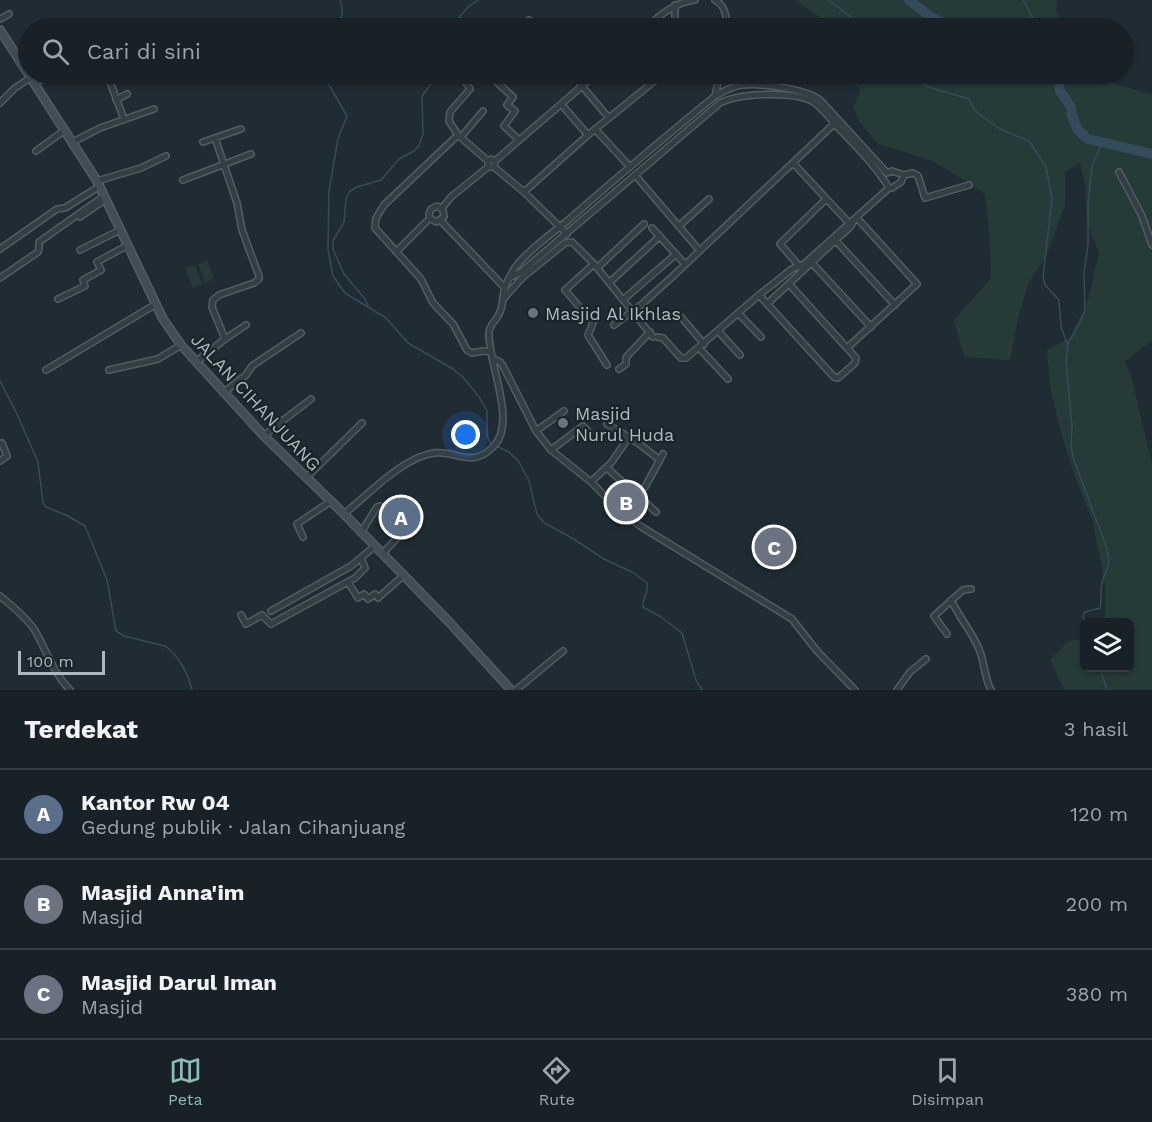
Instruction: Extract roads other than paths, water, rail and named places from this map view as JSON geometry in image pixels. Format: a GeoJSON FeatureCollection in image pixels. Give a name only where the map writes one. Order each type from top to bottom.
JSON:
{"type":"FeatureCollection","features":[{"type":"Feature","properties":{"kind":"main road","name":"JALAN CIHANJUANG"},"geometry":{"type":"LineString","coordinates":[[0,30],[18,54]]}},
{"type":"Feature","properties":{"kind":"main road","name":"JALAN CIHANJUANG"},"geometry":{"type":"LineString","coordinates":[[34,84],[98,184],[163,319],[181,345],[264,436],[362,531],[511,690]]}},
{"type":"Feature","properties":{"kind":"street"},"geometry":{"type":"LineString","coordinates":[[657,18],[675,5],[695,0]]}},
{"type":"Feature","properties":{"kind":"street"},"geometry":{"type":"LineString","coordinates":[[715,0],[725,12],[725,18]]}},
{"type":"Feature","properties":{"kind":"street"},"geometry":{"type":"LineString","coordinates":[[675,5],[675,18]]}},
{"type":"Feature","properties":{"kind":"street"},"geometry":{"type":"LineString","coordinates":[[0,19],[9,14]]}},
{"type":"Feature","properties":{"kind":"street"},"geometry":{"type":"LineString","coordinates":[[0,103],[22,84]]}},
{"type":"Feature","properties":{"kind":"street"},"geometry":{"type":"LineString","coordinates":[[110,84],[124,119]]}},
{"type":"Feature","properties":{"kind":"street"},"geometry":{"type":"LineString","coordinates":[[467,84],[470,89],[453,108],[449,121],[459,136],[524,192],[567,234]]}},
{"type":"Feature","properties":{"kind":"street"},"geometry":{"type":"LineString","coordinates":[[498,84],[513,98],[507,105],[515,111],[504,126],[519,140]]}},
{"type":"Feature","properties":{"kind":"street"},"geometry":{"type":"LineString","coordinates":[[524,192],[595,129],[651,84]]}},
{"type":"Feature","properties":{"kind":"street"},"geometry":{"type":"LineString","coordinates":[[715,96],[718,84]]}},
{"type":"Feature","properties":{"kind":"street"},"geometry":{"type":"LineString","coordinates":[[442,208],[451,197],[582,85],[609,118]]}},
{"type":"Feature","properties":{"kind":"street"},"geometry":{"type":"LineString","coordinates":[[344,514],[382,482],[422,456],[435,453],[470,459],[494,446],[503,429],[502,409],[489,330],[500,314],[505,288],[517,265],[715,96],[729,88],[744,85],[807,96],[836,122],[885,175],[889,188]]}},
{"type":"Feature","properties":{"kind":"street"},"geometry":{"type":"LineString","coordinates":[[116,100],[127,94]]}},
{"type":"Feature","properties":{"kind":"street"},"geometry":{"type":"LineString","coordinates":[[509,278],[521,272],[567,234],[720,103],[729,98],[745,95],[807,96]]}},
{"type":"Feature","properties":{"kind":"street"},"geometry":{"type":"LineString","coordinates":[[561,104],[588,135]]}},
{"type":"Feature","properties":{"kind":"street"},"geometry":{"type":"LineString","coordinates":[[73,142],[124,119],[154,109]]}},
{"type":"Feature","properties":{"kind":"street"},"geometry":{"type":"LineString","coordinates":[[483,111],[384,205],[376,218],[375,228],[422,279],[433,303],[453,324],[469,352],[483,351],[500,362],[536,431],[551,450],[640,526],[792,619],[817,651],[855,690]]}},
{"type":"Feature","properties":{"kind":"street"},"geometry":{"type":"LineString","coordinates":[[614,325],[641,305],[836,122]]}},
{"type":"Feature","properties":{"kind":"street"},"geometry":{"type":"LineString","coordinates":[[203,142],[241,129]]}},
{"type":"Feature","properties":{"kind":"street"},"geometry":{"type":"LineString","coordinates":[[595,129],[630,167],[637,169],[636,174],[700,251]]}},
{"type":"Feature","properties":{"kind":"street"},"geometry":{"type":"LineString","coordinates":[[36,150],[65,130]]}},
{"type":"Feature","properties":{"kind":"street"},"geometry":{"type":"LineString","coordinates":[[214,138],[237,203],[242,230],[259,276],[254,283],[219,295],[213,300],[212,308],[225,339]]}},
{"type":"Feature","properties":{"kind":"street"},"geometry":{"type":"LineString","coordinates":[[183,180],[250,154]]}},
{"type":"Feature","properties":{"kind":"street"},"geometry":{"type":"LineString","coordinates":[[0,249],[57,209],[65,208],[114,174],[141,168],[166,156]]}},
{"type":"Feature","properties":{"kind":"street"},"geometry":{"type":"LineString","coordinates":[[793,163],[826,199],[853,220],[917,284],[848,348]]}},
{"type":"Feature","properties":{"kind":"street"},"geometry":{"type":"LineString","coordinates":[[885,175],[892,171],[904,175],[913,173],[918,176],[924,198],[969,184]]}},
{"type":"Feature","properties":{"kind":"street"},"geometry":{"type":"LineString","coordinates":[[1119,172],[1142,216],[1152,245]]}},
{"type":"Feature","properties":{"kind":"street"},"geometry":{"type":"LineString","coordinates":[[767,304],[853,220],[889,188],[901,182],[904,175]]}},
{"type":"Feature","properties":{"kind":"street"},"geometry":{"type":"LineString","coordinates":[[76,219],[105,197]]}},
{"type":"Feature","properties":{"kind":"street"},"geometry":{"type":"LineString","coordinates":[[0,278],[38,252],[39,242],[105,197]]}},
{"type":"Feature","properties":{"kind":"street"},"geometry":{"type":"LineString","coordinates":[[679,226],[709,199]]}},
{"type":"Feature","properties":{"kind":"street"},"geometry":{"type":"LineString","coordinates":[[802,269],[780,244],[826,199]]}},
{"type":"Feature","properties":{"kind":"street"},"geometry":{"type":"LineString","coordinates":[[430,218],[429,211],[432,207],[437,206],[442,208],[445,214],[441,221]]}},
{"type":"Feature","properties":{"kind":"street"},"geometry":{"type":"LineString","coordinates":[[396,252],[430,218]]}},
{"type":"Feature","properties":{"kind":"street"},"geometry":{"type":"LineString","coordinates":[[430,218],[434,221],[441,221],[505,288]]}},
{"type":"Feature","properties":{"kind":"street"},"geometry":{"type":"LineString","coordinates":[[504,298],[522,278],[565,243],[575,244],[654,335],[663,338],[681,358],[686,358],[792,269],[802,269],[812,263],[851,226],[853,220]]}},
{"type":"Feature","properties":{"kind":"street"},"geometry":{"type":"LineString","coordinates":[[607,365],[588,335],[593,323],[565,290],[644,224]]}},
{"type":"Feature","properties":{"kind":"street"},"geometry":{"type":"LineString","coordinates":[[652,228],[683,262]]}},
{"type":"Feature","properties":{"kind":"street"},"geometry":{"type":"LineString","coordinates":[[80,250],[120,230]]}},
{"type":"Feature","properties":{"kind":"street"},"geometry":{"type":"LineString","coordinates":[[609,282],[660,237]]}},
{"type":"Feature","properties":{"kind":"street"},"geometry":{"type":"LineString","coordinates":[[836,241],[895,305]]}},
{"type":"Feature","properties":{"kind":"street"},"geometry":{"type":"LineString","coordinates":[[58,299],[85,286],[83,279],[101,270],[97,262],[128,245]]}},
{"type":"Feature","properties":{"kind":"street"},"geometry":{"type":"LineString","coordinates":[[624,299],[676,254]]}},
{"type":"Feature","properties":{"kind":"street"},"geometry":{"type":"LineString","coordinates":[[812,263],[871,327]]}},
{"type":"Feature","properties":{"kind":"street"},"geometry":{"type":"LineString","coordinates":[[759,296],[835,378],[840,376],[856,361],[855,357],[789,284]]}},
{"type":"Feature","properties":{"kind":"street"},"geometry":{"type":"LineString","coordinates":[[46,370],[156,304]]}},
{"type":"Feature","properties":{"kind":"street"},"geometry":{"type":"LineString","coordinates":[[738,313],[761,337]]}},
{"type":"Feature","properties":{"kind":"street"},"geometry":{"type":"LineString","coordinates":[[681,317],[728,380]]}},
{"type":"Feature","properties":{"kind":"street"},"geometry":{"type":"LineString","coordinates":[[196,362],[246,325]]}},
{"type":"Feature","properties":{"kind":"street"},"geometry":{"type":"LineString","coordinates":[[718,331],[740,354]]}},
{"type":"Feature","properties":{"kind":"street"},"geometry":{"type":"LineString","coordinates":[[224,393],[246,375],[252,366],[301,333]]}},
{"type":"Feature","properties":{"kind":"street"},"geometry":{"type":"LineString","coordinates":[[619,369],[626,364],[629,354],[654,335]]}},
{"type":"Feature","properties":{"kind":"street"},"geometry":{"type":"LineString","coordinates":[[109,370],[158,359],[181,345]]}},
{"type":"Feature","properties":{"kind":"street"},"geometry":{"type":"LineString","coordinates":[[264,436],[311,399]]}},
{"type":"Feature","properties":{"kind":"street"},"geometry":{"type":"LineString","coordinates":[[536,431],[564,411]]}},
{"type":"Feature","properties":{"kind":"street"},"geometry":{"type":"LineString","coordinates":[[306,478],[362,423]]}},
{"type":"Feature","properties":{"kind":"street"},"geometry":{"type":"LineString","coordinates":[[607,424],[661,457],[645,487]]}},
{"type":"Feature","properties":{"kind":"street"},"geometry":{"type":"LineString","coordinates":[[551,450],[583,426],[593,437]]}},
{"type":"Feature","properties":{"kind":"street"},"geometry":{"type":"LineString","coordinates":[[591,482],[603,469],[607,468],[629,437]]}},
{"type":"Feature","properties":{"kind":"street"},"geometry":{"type":"LineString","coordinates":[[0,461],[7,456],[2,443]]}},
{"type":"Feature","properties":{"kind":"street"},"geometry":{"type":"LineString","coordinates":[[607,468],[656,512]]}},
{"type":"Feature","properties":{"kind":"street"},"geometry":{"type":"LineString","coordinates":[[303,537],[297,524],[331,501]]}},
{"type":"Feature","properties":{"kind":"street"},"geometry":{"type":"LineString","coordinates":[[362,531],[377,507],[386,508]]}},
{"type":"Feature","properties":{"kind":"street"},"geometry":{"type":"LineString","coordinates":[[383,554],[420,514]]}},
{"type":"Feature","properties":{"kind":"street"},"geometry":{"type":"LineString","coordinates":[[271,611],[351,567],[375,546]]}},
{"type":"Feature","properties":{"kind":"street"},"geometry":{"type":"LineString","coordinates":[[241,615],[246,624],[263,615],[271,624],[348,582],[365,568],[361,558]]}},
{"type":"Feature","properties":{"kind":"street"},"geometry":{"type":"LineString","coordinates":[[348,582],[358,598],[364,594],[368,599],[375,594],[378,598],[404,575]]}},
{"type":"Feature","properties":{"kind":"street"},"geometry":{"type":"LineString","coordinates":[[947,634],[934,616],[963,590],[971,589]]}},
{"type":"Feature","properties":{"kind":"street"},"geometry":{"type":"LineString","coordinates":[[0,596],[34,629],[50,662],[70,690]]}},
{"type":"Feature","properties":{"kind":"street"},"geometry":{"type":"LineString","coordinates":[[951,600],[978,647],[989,689]]}},
{"type":"Feature","properties":{"kind":"street"},"geometry":{"type":"LineString","coordinates":[[516,690],[563,651]]}},
{"type":"Feature","properties":{"kind":"street"},"geometry":{"type":"LineString","coordinates":[[897,690],[910,672],[926,659]]}},
{"type":"Feature","properties":{"kind":"waterway"},"geometry":{"type":"LineString","coordinates":[[340,0],[341,18]]}},
{"type":"Feature","properties":{"kind":"waterway"},"geometry":{"type":"LineString","coordinates":[[459,18],[478,0]]}},
{"type":"Feature","properties":{"kind":"waterway"},"geometry":{"type":"LineString","coordinates":[[828,0],[852,18]]}},
{"type":"Feature","properties":{"kind":"waterway"},"geometry":{"type":"LineString","coordinates":[[909,0],[933,18]]}},
{"type":"Feature","properties":{"kind":"waterway"},"geometry":{"type":"LineString","coordinates":[[1023,0],[1033,18]]}},
{"type":"Feature","properties":{"kind":"waterway"},"geometry":{"type":"LineString","coordinates":[[329,84],[347,116],[338,139],[329,191],[328,249],[333,276],[345,293],[386,318],[408,343],[463,377],[487,411],[487,436],[491,444]]}},
{"type":"Feature","properties":{"kind":"waterway"},"geometry":{"type":"LineString","coordinates":[[368,306],[344,274],[333,249],[333,241],[344,222],[346,198],[350,191],[381,180],[399,159],[419,146],[423,134],[422,96],[431,84]]}},
{"type":"Feature","properties":{"kind":"waterway"},"geometry":{"type":"LineString","coordinates":[[923,84],[969,99],[980,115],[1000,129],[1029,141],[1046,167],[1052,199],[1043,277],[1045,285],[1059,300],[1061,327],[1067,343]]}},
{"type":"Feature","properties":{"kind":"waterway"},"geometry":{"type":"LineString","coordinates":[[1059,84],[1060,91],[1071,107],[1077,129],[1088,139],[1152,154]]}},
{"type":"Feature","properties":{"kind":"waterway"},"geometry":{"type":"LineString","coordinates":[[1084,618],[1085,612],[1100,608],[1101,586],[1109,560],[1071,447],[1072,425],[1066,361],[1068,344],[1085,311],[1084,273],[1088,245],[1088,203],[1092,167],[1102,142]]}},
{"type":"Feature","properties":{"kind":"waterway"},"geometry":{"type":"LineString","coordinates":[[0,381],[38,462],[43,503],[46,507],[85,526],[107,580],[116,631],[124,636],[165,646],[182,666],[192,690]]}},
{"type":"Feature","properties":{"kind":"waterway"},"geometry":{"type":"LineString","coordinates":[[496,446],[509,452],[519,462],[529,481],[537,514],[543,522],[604,559],[632,572],[647,583],[643,607],[682,633],[696,680],[702,690]]}},
{"type":"Feature","properties":{"kind":"waterway"},"geometry":{"type":"LineString","coordinates":[[1101,672],[1107,690]]}},
{"type":"Feature","properties":{"kind":"place","name":"Masjid Al Ikhlas"},"geometry":{"type":"Point","coordinates":[533,313]}},
{"type":"Feature","properties":{"kind":"place","name":"Masjid Nurul Huda"},"geometry":{"type":"Point","coordinates":[563,423]}},
{"type":"Feature","properties":{"kind":"place","name":"Masjid Anna'im"},"geometry":{"type":"Point","coordinates":[626,502]}},
{"type":"Feature","properties":{"kind":"place","name":"Kantor Rw 04"},"geometry":{"type":"Point","coordinates":[401,517]}},
{"type":"Feature","properties":{"kind":"place","name":"Masjid Darul Iman"},"geometry":{"type":"Point","coordinates":[774,547]}}]}
